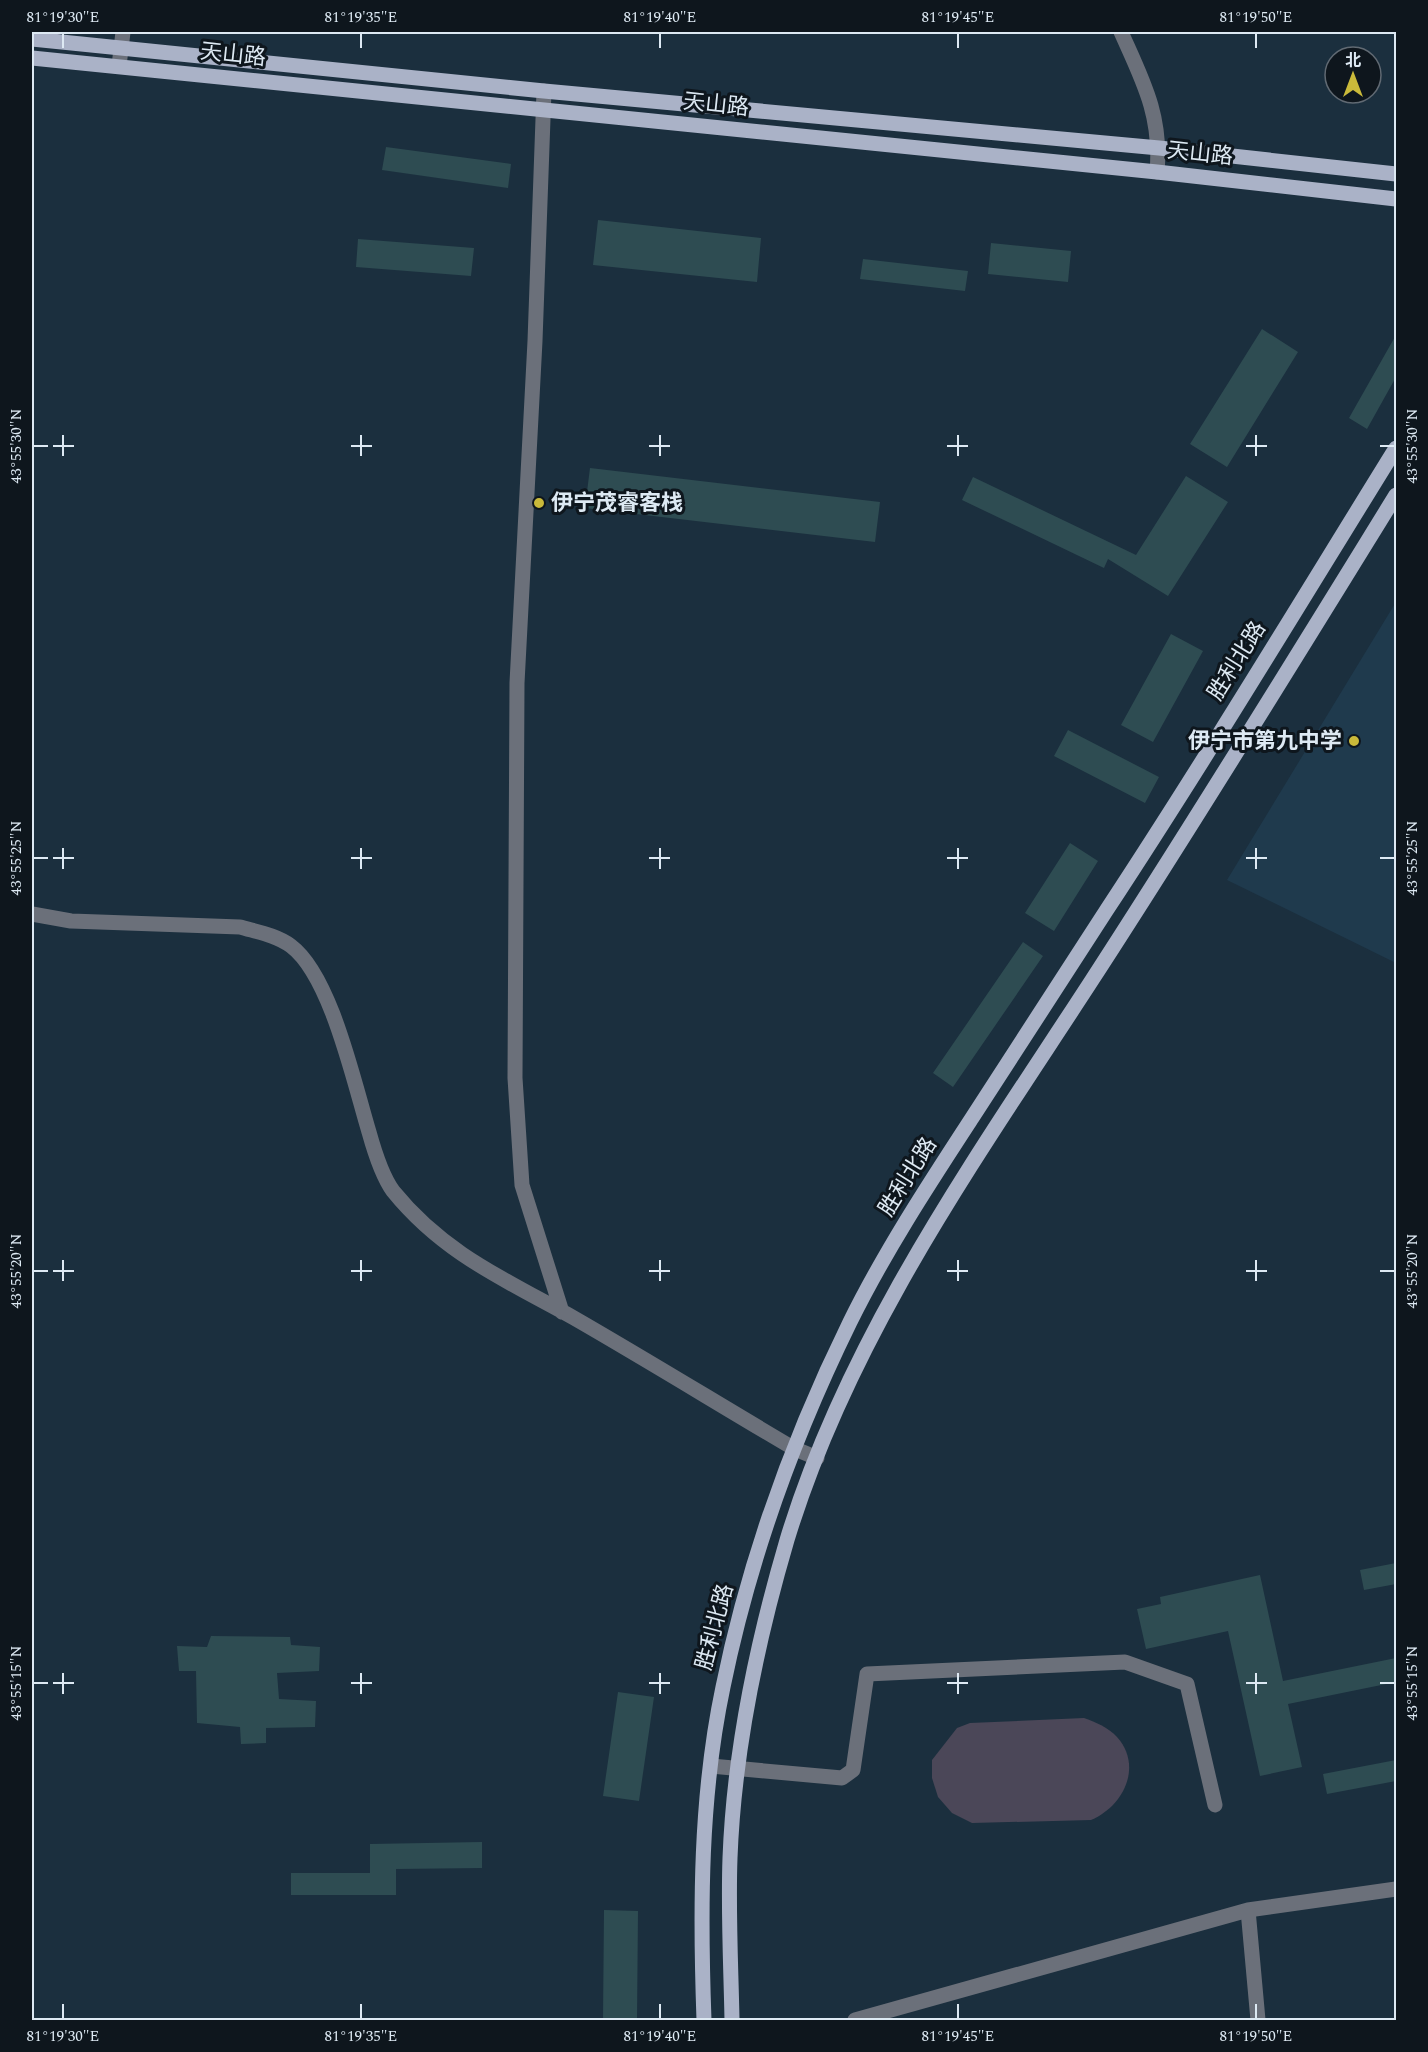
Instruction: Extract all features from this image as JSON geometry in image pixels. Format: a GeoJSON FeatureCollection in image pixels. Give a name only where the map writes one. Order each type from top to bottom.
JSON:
{"type":"FeatureCollection","features":[{"type":"Feature","properties":{"kind":"main road","name":"天山路"},"geometry":{"type":"LineString","coordinates":[[32,39],[544,91],[1159,148],[1396,174]]}},
{"type":"Feature","properties":{"kind":"main road","name":"天山路"},"geometry":{"type":"LineString","coordinates":[[32,58],[1156,172],[1396,199]]}},
{"type":"Feature","properties":{"kind":"main road","name":"胜利北路"},"geometry":{"type":"LineString","coordinates":[[704,2020],[703,1853],[711,1766],[722,1688],[765,1526],[793,1448],[851,1320],[923,1194],[1147,848],[1396,448]]}},
{"type":"Feature","properties":{"kind":"main road","name":"胜利北路"},"geometry":{"type":"LineString","coordinates":[[732,2020],[730,1856],[739,1768],[766,1618],[789,1536],[817,1458],[873,1332],[944,1208],[1166,867],[1396,495]]}},
{"type":"Feature","properties":{"kind":"street"},"geometry":{"type":"LineString","coordinates":[[119,66],[123,32]]}},
{"type":"Feature","properties":{"kind":"street"},"geometry":{"type":"LineString","coordinates":[[1121,32],[1151,101],[1159,148],[1156,172]]}},
{"type":"Feature","properties":{"kind":"street"},"geometry":{"type":"LineString","coordinates":[[544,91],[535,341],[517,684],[515,1078],[522,1185],[562,1312]]}},
{"type":"Feature","properties":{"kind":"street"},"geometry":{"type":"LineString","coordinates":[[32,914],[71,921],[240,927],[267,934],[290,946],[309,964],[329,1006],[372,1144],[392,1189],[423,1223],[471,1263],[562,1312],[793,1448],[817,1458]]}},
{"type":"Feature","properties":{"kind":"street"},"geometry":{"type":"LineString","coordinates":[[711,1766],[842,1778],[853,1770],[867,1674],[1125,1662],[1187,1684],[1215,1805]]}},
{"type":"Feature","properties":{"kind":"street"},"geometry":{"type":"LineString","coordinates":[[855,2020],[1248,1910],[1396,1889]]}},
{"type":"Feature","properties":{"kind":"street"},"geometry":{"type":"LineString","coordinates":[[1248,1910],[1258,2020]]}},
{"type":"Feature","properties":{"kind":"shaded area","name":"伊宁市第九中学"},"geometry":{"type":"Polygon","coordinates":[[[1396,602],[1396,963],[1227,880],[1396,602]]]}},
{"type":"Feature","properties":{"kind":"shaded area"},"geometry":{"type":"Polygon","coordinates":[[[1084,1718],[1113,1733],[1125,1748],[1129,1760],[1129,1772],[1121,1795],[1103,1814],[1091,1820],[972,1823],[952,1813],[938,1797],[932,1778],[932,1760],[957,1728],[970,1723],[1084,1718]]]}},
{"type":"Feature","properties":{"kind":"building"},"geometry":{"type":"Polygon","coordinates":[[[386,147],[511,164],[508,188],[382,170],[386,147]]]}},
{"type":"Feature","properties":{"kind":"building"},"geometry":{"type":"Polygon","coordinates":[[[598,220],[761,238],[757,282],[593,265],[598,220]]]}},
{"type":"Feature","properties":{"kind":"building"},"geometry":{"type":"Polygon","coordinates":[[[358,239],[474,248],[471,276],[356,267],[358,239]]]}},
{"type":"Feature","properties":{"kind":"building"},"geometry":{"type":"Polygon","coordinates":[[[991,243],[1071,251],[1068,282],[988,274],[991,243]]]}},
{"type":"Feature","properties":{"kind":"building"},"geometry":{"type":"Polygon","coordinates":[[[863,259],[968,271],[965,291],[860,279],[863,259]]]}},
{"type":"Feature","properties":{"kind":"building"},"geometry":{"type":"Polygon","coordinates":[[[1262,329],[1298,352],[1227,467],[1190,444],[1262,329]]]}},
{"type":"Feature","properties":{"kind":"building"},"geometry":{"type":"Polygon","coordinates":[[[1396,335],[1396,377],[1367,429],[1349,418],[1396,335]]]}},
{"type":"Feature","properties":{"kind":"building"},"geometry":{"type":"Polygon","coordinates":[[[590,468],[880,502],[875,542],[585,508],[590,468]]]}},
{"type":"Feature","properties":{"kind":"building"},"geometry":{"type":"Polygon","coordinates":[[[1186,476],[1228,502],[1168,596],[1108,559],[1104,568],[962,500],[973,477],[1136,555],[1186,476]]]}},
{"type":"Feature","properties":{"kind":"building"},"geometry":{"type":"Polygon","coordinates":[[[1171,634],[1203,651],[1153,742],[1121,725],[1171,634]]]}},
{"type":"Feature","properties":{"kind":"building"},"geometry":{"type":"Polygon","coordinates":[[[1068,730],[1159,777],[1145,803],[1054,756],[1068,730]]]}},
{"type":"Feature","properties":{"kind":"building"},"geometry":{"type":"Polygon","coordinates":[[[1070,843],[1098,861],[1054,931],[1025,913],[1070,843]]]}},
{"type":"Feature","properties":{"kind":"building"},"geometry":{"type":"Polygon","coordinates":[[[1023,942],[1043,956],[953,1087],[933,1073],[1023,942]]]}},
{"type":"Feature","properties":{"kind":"building"},"geometry":{"type":"Polygon","coordinates":[[[1396,1563],[1396,1584],[1364,1590],[1360,1570],[1396,1563]]]}},
{"type":"Feature","properties":{"kind":"building"},"geometry":{"type":"Polygon","coordinates":[[[1260,1575],[1283,1681],[1396,1658],[1396,1682],[1288,1704],[1302,1767],[1260,1776],[1228,1631],[1146,1649],[1137,1609],[1161,1604],[1160,1597],[1260,1575]]]}},
{"type":"Feature","properties":{"kind":"building"},"geometry":{"type":"Polygon","coordinates":[[[211,1636],[290,1637],[291,1645],[320,1647],[319,1671],[277,1673],[279,1699],[316,1701],[315,1727],[266,1728],[266,1743],[241,1744],[240,1727],[197,1723],[196,1671],[179,1671],[177,1646],[207,1647],[211,1636]]]}},
{"type":"Feature","properties":{"kind":"building"},"geometry":{"type":"Polygon","coordinates":[[[618,1692],[654,1697],[639,1801],[603,1796],[618,1692]]]}},
{"type":"Feature","properties":{"kind":"building"},"geometry":{"type":"Polygon","coordinates":[[[1396,1760],[1396,1781],[1327,1794],[1323,1774],[1396,1760]]]}},
{"type":"Feature","properties":{"kind":"building"},"geometry":{"type":"Polygon","coordinates":[[[482,1842],[482,1868],[396,1869],[396,1895],[291,1895],[291,1873],[370,1873],[370,1844],[482,1842]]]}},
{"type":"Feature","properties":{"kind":"building"},"geometry":{"type":"Polygon","coordinates":[[[604,1910],[638,1911],[637,2020],[603,2020],[604,1910]]]}},
{"type":"Feature","properties":{"kind":"place","name":"伊宁茂睿客栈"},"geometry":{"type":"Point","coordinates":[539,503]}},
{"type":"Feature","properties":{"kind":"place","name":"伊宁市第九中学"},"geometry":{"type":"Point","coordinates":[1354,741]}}]}
